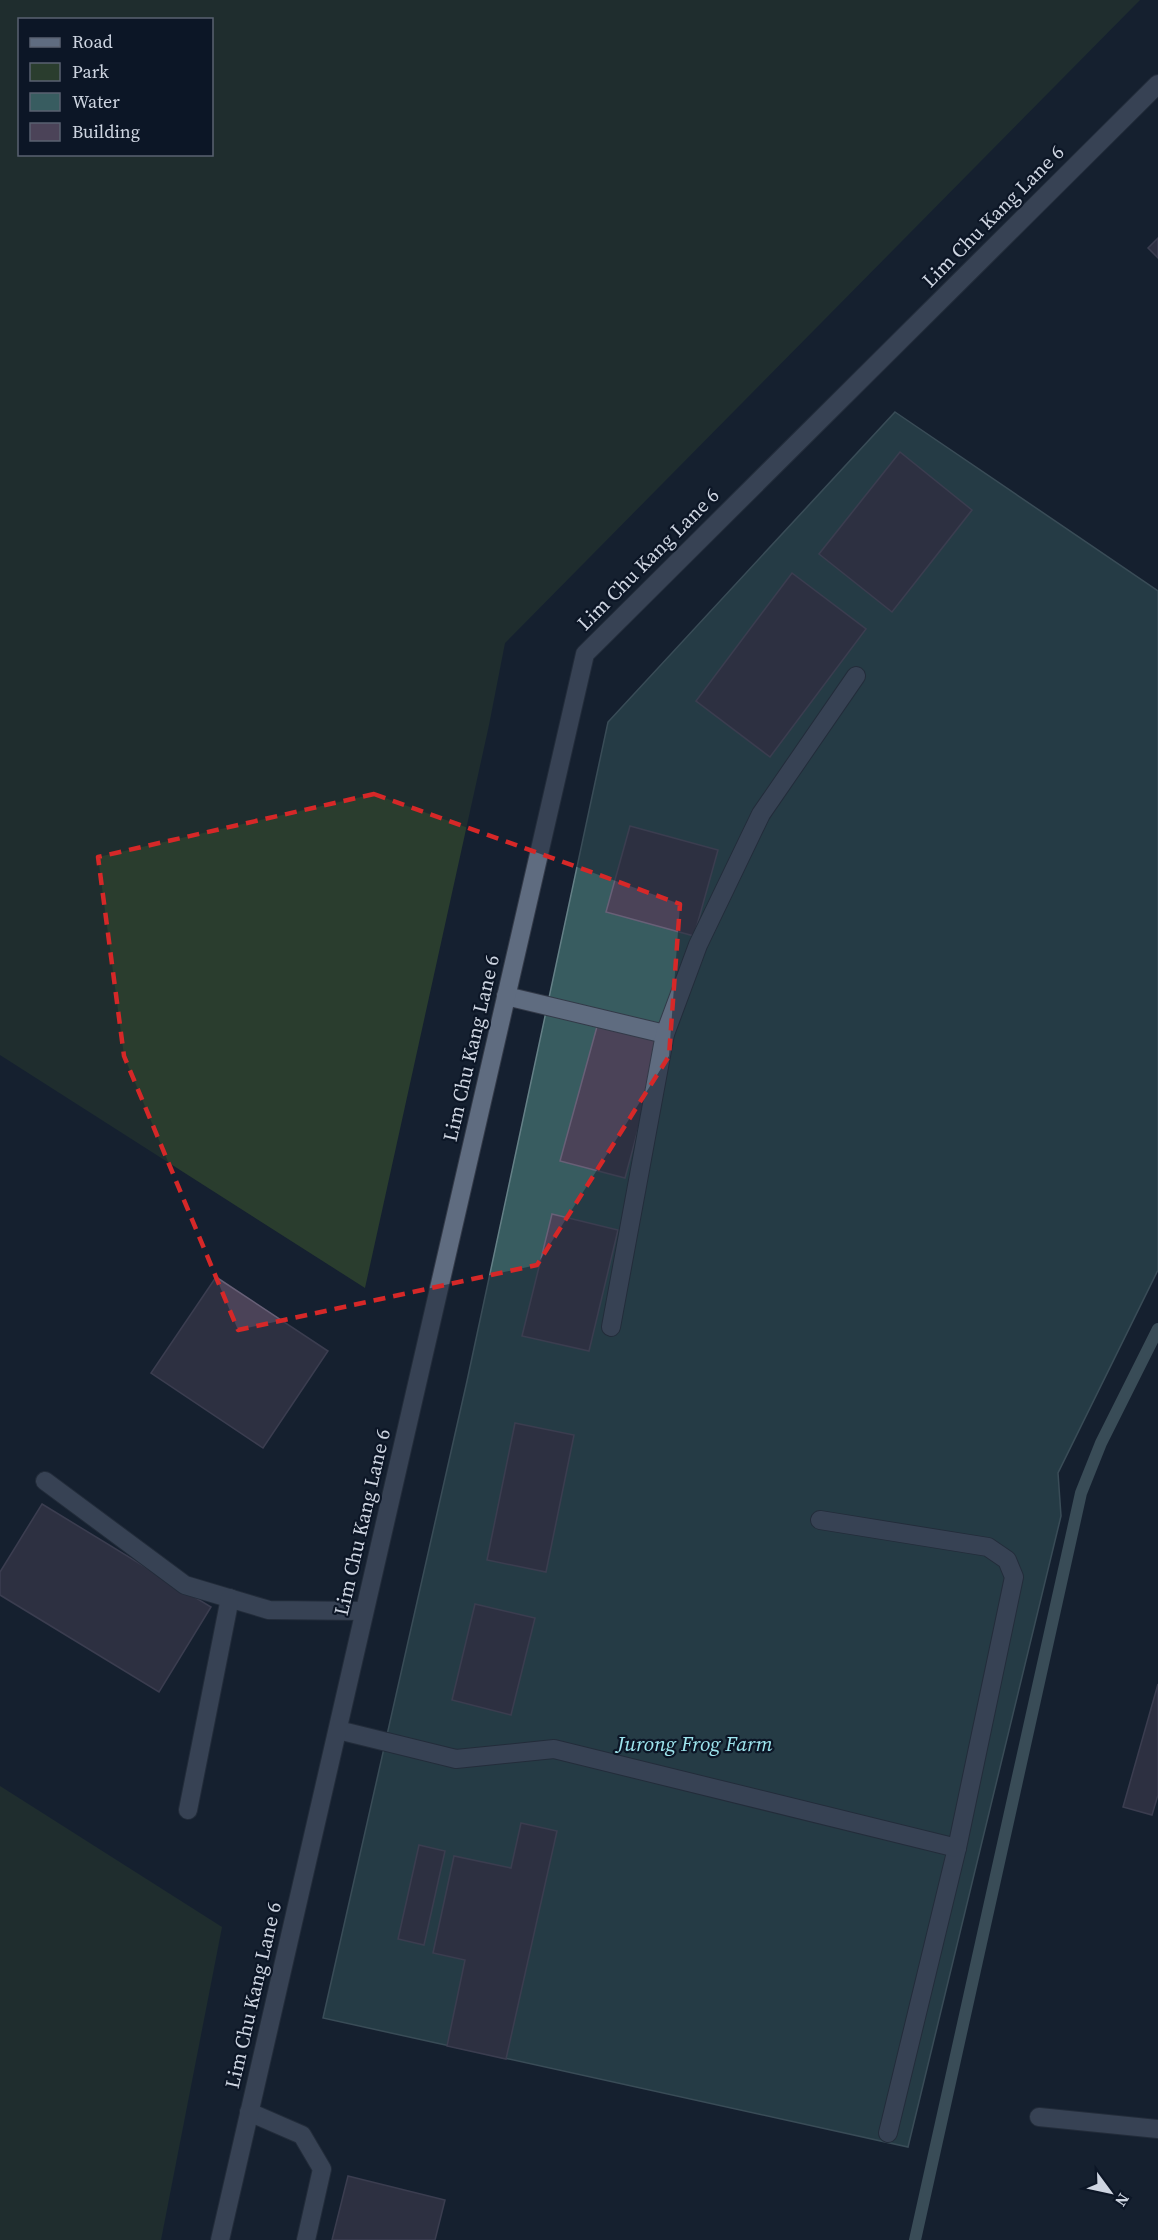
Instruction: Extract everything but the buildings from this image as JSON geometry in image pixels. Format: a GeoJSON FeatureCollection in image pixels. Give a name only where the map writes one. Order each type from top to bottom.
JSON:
{"type":"FeatureCollection","features":[{"type":"Feature","properties":{"kind":"street","name":"Lim Chu Kang Lane 6"},"geometry":{"type":"LineString","coordinates":[[220,2240],[585,654],[1158,84]]}},
{"type":"Feature","properties":{"kind":"street"},"geometry":{"type":"LineString","coordinates":[[611,1327],[665,1034],[698,945],[761,814],[856,676]]}},
{"type":"Feature","properties":{"kind":"street"},"geometry":{"type":"LineString","coordinates":[[506,996],[665,1034]]}},
{"type":"Feature","properties":{"kind":"street"},"geometry":{"type":"LineString","coordinates":[[45,1481],[185,1585],[269,1610],[364,1611]]}},
{"type":"Feature","properties":{"kind":"street"},"geometry":{"type":"LineString","coordinates":[[820,1520],[988,1547],[1007,1560],[1014,1577],[957,1848],[888,2133]]}},
{"type":"Feature","properties":{"kind":"street"},"geometry":{"type":"LineString","coordinates":[[188,1810],[230,1598]]}},
{"type":"Feature","properties":{"kind":"street"},"geometry":{"type":"LineString","coordinates":[[338,1730],[456,1759],[554,1749],[957,1848]]}},
{"type":"Feature","properties":{"kind":"street"},"geometry":{"type":"LineString","coordinates":[[249,2112],[302,2135],[322,2169],[306,2240]]}},
{"type":"Feature","properties":{"kind":"street"},"geometry":{"type":"LineString","coordinates":[[1039,2117],[1158,2129]]}},
{"type":"Feature","properties":{"kind":"highlighted area"},"geometry":{"type":"Polygon","coordinates":[[[374,794],[680,904],[669,1056],[537,1265],[238,1330],[124,1056],[98,857],[374,794]]]}},
{"type":"Feature","properties":{"kind":"green space"},"geometry":{"type":"Polygon","coordinates":[[[0,0],[1140,0],[505,643],[365,1288],[0,1055],[0,0]]]}},
{"type":"Feature","properties":{"kind":"green space"},"geometry":{"type":"Polygon","coordinates":[[[0,1786],[222,1927],[161,2240],[0,2240],[0,1786]]]}},
{"type":"Feature","properties":{"kind":"water","name":"Jurong Frog Farm"},"geometry":{"type":"Polygon","coordinates":[[[895,412],[1158,591],[1158,1270],[1058,1473],[1061,1516],[908,2147],[323,2018],[467,1381],[608,722],[895,412]]]}},
{"type":"Feature","properties":{"kind":"waterway"},"geometry":{"type":"LineString","coordinates":[[915,2240],[1081,1493],[1101,1443],[1158,1329]]}}]}
